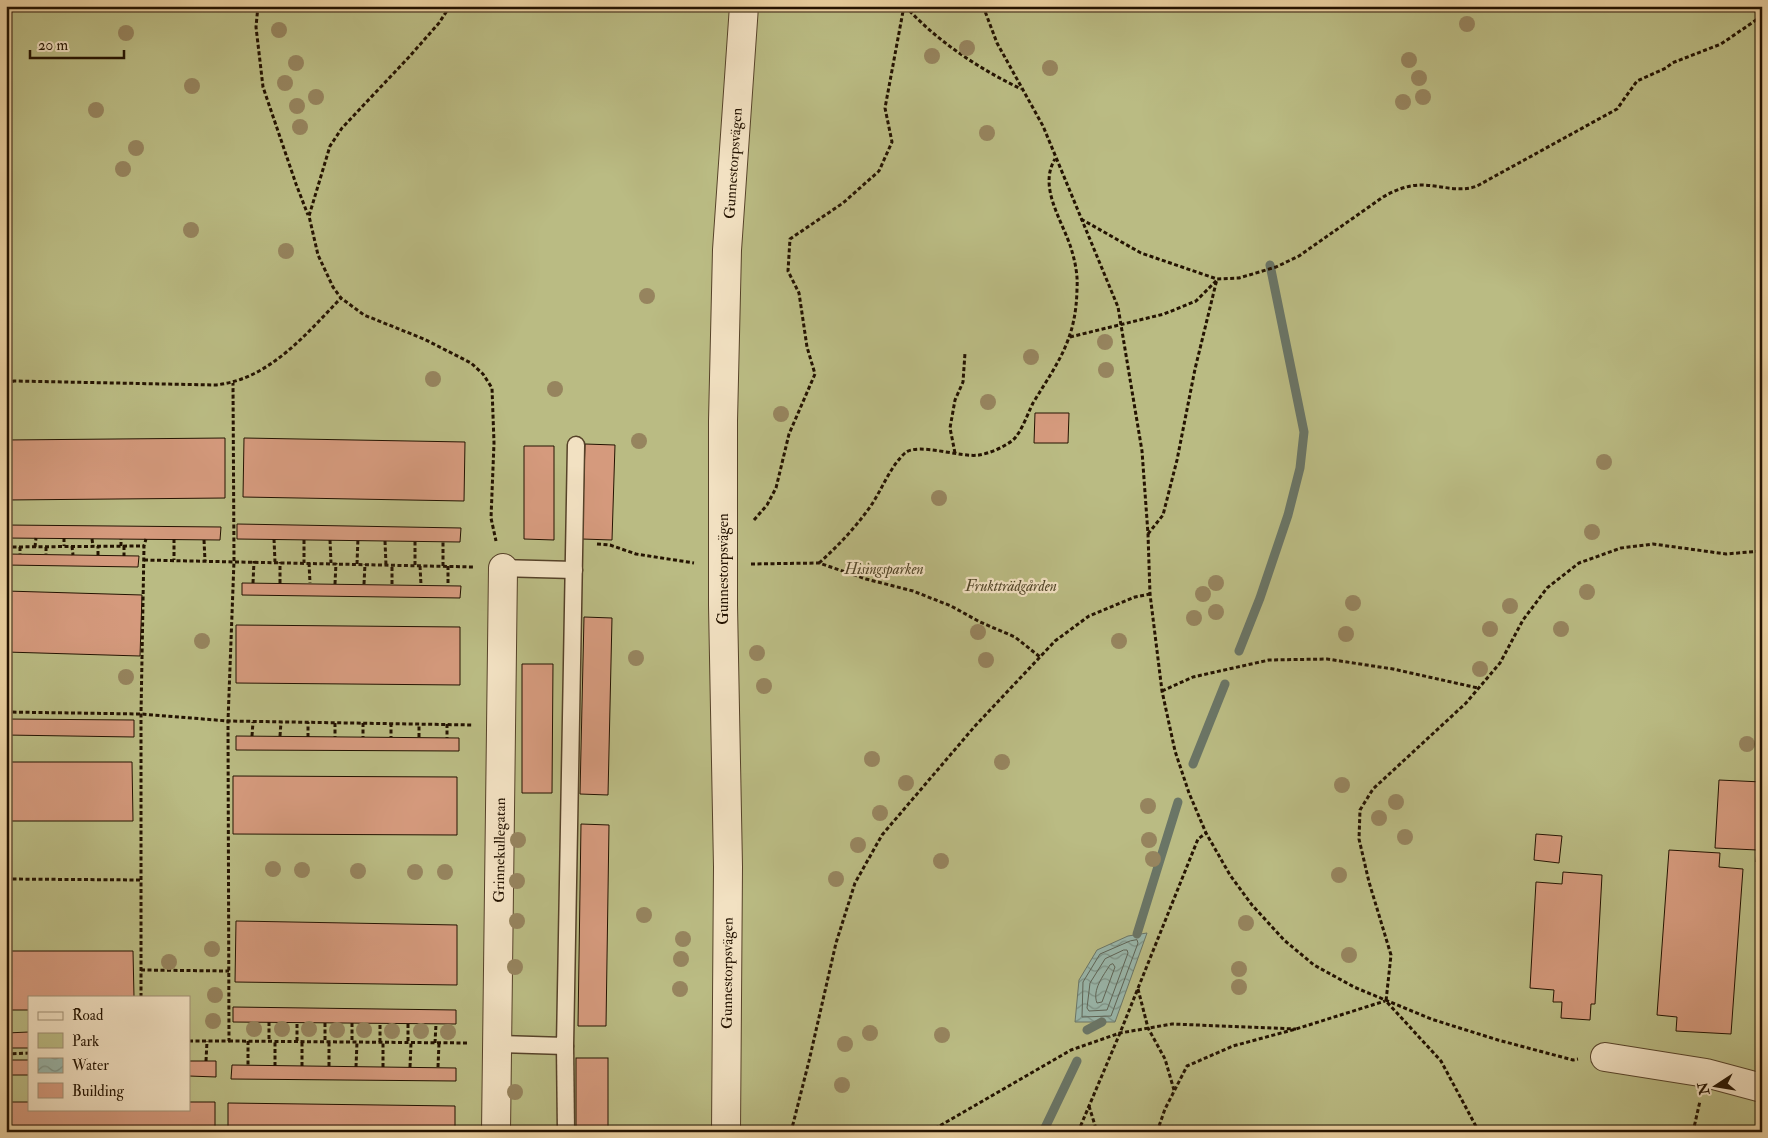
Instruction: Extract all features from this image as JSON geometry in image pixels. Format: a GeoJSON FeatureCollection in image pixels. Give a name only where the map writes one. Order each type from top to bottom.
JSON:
{"type":"FeatureCollection","features":[{"type":"Feature","properties":{"kind":"street","name":"Gunnestorpsvägen"},"geometry":{"type":"LineString","coordinates":[[726,1132],[728,867],[723,596],[723,421],[727,250],[744,6]]}},
{"type":"Feature","properties":{"kind":"street","name":"Grinnekullegatan"},"geometry":{"type":"LineString","coordinates":[[496,1132],[502,568]]}},
{"type":"Feature","properties":{"kind":"street"},"geometry":{"type":"LineString","coordinates":[[1606,1056],[1706,1073],[1762,1088]]}},
{"type":"Feature","properties":{"kind":"lane"},"geometry":{"type":"LineString","coordinates":[[566,1132],[565,1046],[576,445]]}},
{"type":"Feature","properties":{"kind":"lane"},"geometry":{"type":"LineString","coordinates":[[502,568],[574,570]]}},
{"type":"Feature","properties":{"kind":"lane"},"geometry":{"type":"LineString","coordinates":[[496,1044],[565,1046]]}},
{"type":"Feature","properties":{"kind":"path"},"geometry":{"type":"LineString","coordinates":[[144,560],[502,568],[491,518],[494,443],[492,388],[483,374],[471,363],[424,340],[364,315],[341,298],[333,287],[318,255],[309,216],[263,87],[256,27],[258,6]]}},
{"type":"Feature","properties":{"kind":"path"},"geometry":{"type":"LineString","coordinates":[[309,216],[330,146],[338,134],[439,23],[450,6]]}},
{"type":"Feature","properties":{"kind":"path"},"geometry":{"type":"LineString","coordinates":[[904,6],[964,58],[990,74],[1023,90]]}},
{"type":"Feature","properties":{"kind":"path"},"geometry":{"type":"LineString","coordinates":[[748,526],[767,505],[776,488],[789,434],[815,374],[807,347],[799,293],[788,271],[790,238],[843,203],[879,172],[892,142],[885,108],[904,6]]}},
{"type":"Feature","properties":{"kind":"path"},"geometry":{"type":"LineString","coordinates":[[982,6],[997,43],[1043,126],[1118,307],[1142,451],[1150,594],[1162,690],[1176,751],[1189,793],[1206,832],[1230,874],[1252,905],[1284,940],[1314,965],[1354,987],[1431,1020],[1498,1040],[1573,1060],[1606,1056]]}},
{"type":"Feature","properties":{"kind":"path"},"geometry":{"type":"LineString","coordinates":[[1081,219],[1141,252],[1217,279],[1239,278],[1276,267],[1299,256],[1383,196],[1398,189],[1419,185],[1470,189],[1617,109],[1637,81],[1666,68],[1672,63],[1721,44],[1762,16]]}},
{"type":"Feature","properties":{"kind":"path"},"geometry":{"type":"LineString","coordinates":[[819,563],[838,546],[870,506],[885,480],[906,452],[937,450],[971,456],[980,455],[1005,445],[1019,434],[1022,424],[1066,348],[1076,307],[1077,278],[1071,248],[1050,196],[1050,167],[1056,158]]}},
{"type":"Feature","properties":{"kind":"path"},"geometry":{"type":"LineString","coordinates":[[1070,337],[1164,314],[1196,301],[1217,279]]}},
{"type":"Feature","properties":{"kind":"path"},"geometry":{"type":"LineString","coordinates":[[1148,534],[1163,515],[1217,279]]}},
{"type":"Feature","properties":{"kind":"path"},"geometry":{"type":"LineString","coordinates":[[6,383],[14,381],[216,385],[233,383],[252,376],[280,358],[341,298]]}},
{"type":"Feature","properties":{"kind":"path"},"geometry":{"type":"LineString","coordinates":[[955,454],[950,428],[955,400],[962,382],[965,353]]}},
{"type":"Feature","properties":{"kind":"path"},"geometry":{"type":"LineString","coordinates":[[230,1041],[228,721],[234,561],[233,383]]}},
{"type":"Feature","properties":{"kind":"path"},"geometry":{"type":"LineString","coordinates":[[8,538],[7,547],[144,546]]}},
{"type":"Feature","properties":{"kind":"path"},"geometry":{"type":"LineString","coordinates":[[35,547],[36,538]]}},
{"type":"Feature","properties":{"kind":"path"},"geometry":{"type":"LineString","coordinates":[[64,538],[64,546]]}},
{"type":"Feature","properties":{"kind":"path"},"geometry":{"type":"LineString","coordinates":[[357,564],[358,538]]}},
{"type":"Feature","properties":{"kind":"path"},"geometry":{"type":"LineString","coordinates":[[92,539],[93,546]]}},
{"type":"Feature","properties":{"kind":"path"},"geometry":{"type":"LineString","coordinates":[[121,539],[124,556]]}},
{"type":"Feature","properties":{"kind":"path"},"geometry":{"type":"LineString","coordinates":[[141,996],[142,714],[144,546],[146,539]]}},
{"type":"Feature","properties":{"kind":"path"},"geometry":{"type":"LineString","coordinates":[[174,539],[174,560]]}},
{"type":"Feature","properties":{"kind":"path"},"geometry":{"type":"LineString","coordinates":[[274,539],[275,562]]}},
{"type":"Feature","properties":{"kind":"path"},"geometry":{"type":"LineString","coordinates":[[204,540],[204,561]]}},
{"type":"Feature","properties":{"kind":"path"},"geometry":{"type":"LineString","coordinates":[[304,540],[304,563]]}},
{"type":"Feature","properties":{"kind":"path"},"geometry":{"type":"LineString","coordinates":[[330,540],[330,563]]}},
{"type":"Feature","properties":{"kind":"path"},"geometry":{"type":"LineString","coordinates":[[385,541],[386,565]]}},
{"type":"Feature","properties":{"kind":"path"},"geometry":{"type":"LineString","coordinates":[[415,542],[415,565]]}},
{"type":"Feature","properties":{"kind":"path"},"geometry":{"type":"LineString","coordinates":[[443,542],[443,566]]}},
{"type":"Feature","properties":{"kind":"path"},"geometry":{"type":"LineString","coordinates":[[574,543],[610,545],[636,554],[699,563]]}},
{"type":"Feature","properties":{"kind":"path"},"geometry":{"type":"LineString","coordinates":[[1479,1132],[1440,1061],[1386,1001],[1391,955],[1369,882],[1359,839],[1360,810],[1373,789],[1466,703],[1500,663],[1523,620],[1547,588],[1579,563],[1621,548],[1653,544],[1726,554],[1762,552]]}},
{"type":"Feature","properties":{"kind":"path"},"geometry":{"type":"LineString","coordinates":[[46,546],[46,554]]}},
{"type":"Feature","properties":{"kind":"path"},"geometry":{"type":"LineString","coordinates":[[72,546],[72,555]]}},
{"type":"Feature","properties":{"kind":"path"},"geometry":{"type":"LineString","coordinates":[[98,546],[98,555]]}},
{"type":"Feature","properties":{"kind":"path"},"geometry":{"type":"LineString","coordinates":[[20,547],[20,554]]}},
{"type":"Feature","properties":{"kind":"path"},"geometry":{"type":"LineString","coordinates":[[253,583],[254,561]]}},
{"type":"Feature","properties":{"kind":"path"},"geometry":{"type":"LineString","coordinates":[[280,562],[280,583]]}},
{"type":"Feature","properties":{"kind":"path"},"geometry":{"type":"LineString","coordinates":[[309,563],[310,584]]}},
{"type":"Feature","properties":{"kind":"path"},"geometry":{"type":"LineString","coordinates":[[749,564],[819,563],[866,579],[913,591],[951,606],[980,622],[1015,636],[1040,656]]}},
{"type":"Feature","properties":{"kind":"path"},"geometry":{"type":"LineString","coordinates":[[335,584],[336,564]]}},
{"type":"Feature","properties":{"kind":"path"},"geometry":{"type":"LineString","coordinates":[[364,584],[365,564]]}},
{"type":"Feature","properties":{"kind":"path"},"geometry":{"type":"LineString","coordinates":[[392,565],[392,584]]}},
{"type":"Feature","properties":{"kind":"path"},"geometry":{"type":"LineString","coordinates":[[420,566],[421,585]]}},
{"type":"Feature","properties":{"kind":"path"},"geometry":{"type":"LineString","coordinates":[[448,566],[448,585]]}},
{"type":"Feature","properties":{"kind":"path"},"geometry":{"type":"LineString","coordinates":[[791,1132],[836,942],[855,883],[882,835],[975,726],[1055,640],[1090,616],[1135,597],[1150,594]]}},
{"type":"Feature","properties":{"kind":"path"},"geometry":{"type":"LineString","coordinates":[[1162,690],[1193,677],[1269,660],[1327,659],[1393,669],[1479,688]]}},
{"type":"Feature","properties":{"kind":"path"},"geometry":{"type":"LineString","coordinates":[[6,712],[142,714],[252,722],[500,725]]}},
{"type":"Feature","properties":{"kind":"path"},"geometry":{"type":"LineString","coordinates":[[252,722],[252,736]]}},
{"type":"Feature","properties":{"kind":"path"},"geometry":{"type":"LineString","coordinates":[[280,736],[281,722]]}},
{"type":"Feature","properties":{"kind":"path"},"geometry":{"type":"LineString","coordinates":[[308,722],[308,737]]}},
{"type":"Feature","properties":{"kind":"path"},"geometry":{"type":"LineString","coordinates":[[335,723],[336,737]]}},
{"type":"Feature","properties":{"kind":"path"},"geometry":{"type":"LineString","coordinates":[[363,723],[363,737]]}},
{"type":"Feature","properties":{"kind":"path"},"geometry":{"type":"LineString","coordinates":[[391,723],[391,737]]}},
{"type":"Feature","properties":{"kind":"path"},"geometry":{"type":"LineString","coordinates":[[419,724],[419,737]]}},
{"type":"Feature","properties":{"kind":"path"},"geometry":{"type":"LineString","coordinates":[[446,724],[447,738]]}},
{"type":"Feature","properties":{"kind":"path"},"geometry":{"type":"LineString","coordinates":[[1078,1132],[1120,1034],[1198,839],[1206,832]]}},
{"type":"Feature","properties":{"kind":"path"},"geometry":{"type":"LineString","coordinates":[[6,879],[142,880]]}},
{"type":"Feature","properties":{"kind":"path"},"geometry":{"type":"LineString","coordinates":[[141,970],[229,971]]}},
{"type":"Feature","properties":{"kind":"path"},"geometry":{"type":"LineString","coordinates":[[1138,988],[1148,1028],[1165,1060],[1174,1090]]}},
{"type":"Feature","properties":{"kind":"path"},"geometry":{"type":"LineString","coordinates":[[1157,1132],[1165,1109],[1186,1066],[1233,1046],[1386,1001]]}},
{"type":"Feature","properties":{"kind":"path"},"geometry":{"type":"LineString","coordinates":[[269,1022],[269,1041]]}},
{"type":"Feature","properties":{"kind":"path"},"geometry":{"type":"LineString","coordinates":[[297,1022],[297,1042]]}},
{"type":"Feature","properties":{"kind":"path"},"geometry":{"type":"LineString","coordinates":[[324,1023],[329,1066]]}},
{"type":"Feature","properties":{"kind":"path"},"geometry":{"type":"LineString","coordinates":[[352,1023],[356,1067]]}},
{"type":"Feature","properties":{"kind":"path"},"geometry":{"type":"LineString","coordinates":[[380,1024],[383,1067]]}},
{"type":"Feature","properties":{"kind":"path"},"geometry":{"type":"LineString","coordinates":[[408,1024],[410,1067]]}},
{"type":"Feature","properties":{"kind":"path"},"geometry":{"type":"LineString","coordinates":[[436,1024],[438,1067]]}},
{"type":"Feature","properties":{"kind":"path"},"geometry":{"type":"LineString","coordinates":[[930,1132],[1071,1050],[1120,1034],[1172,1024],[1296,1029]]}},
{"type":"Feature","properties":{"kind":"path"},"geometry":{"type":"LineString","coordinates":[[190,1041],[496,1044]]}},
{"type":"Feature","properties":{"kind":"path"},"geometry":{"type":"LineString","coordinates":[[206,1061],[207,1041]]}},
{"type":"Feature","properties":{"kind":"path"},"geometry":{"type":"LineString","coordinates":[[248,1041],[248,1066]]}},
{"type":"Feature","properties":{"kind":"path"},"geometry":{"type":"LineString","coordinates":[[275,1041],[275,1066]]}},
{"type":"Feature","properties":{"kind":"path"},"geometry":{"type":"LineString","coordinates":[[302,1042],[302,1066]]}},
{"type":"Feature","properties":{"kind":"path"},"geometry":{"type":"LineString","coordinates":[[10,1060],[8,1054],[28,1053]]}},
{"type":"Feature","properties":{"kind":"path"},"geometry":{"type":"LineString","coordinates":[[1089,1106],[1097,1132]]}},
{"type":"Feature","properties":{"kind":"green space","name":"Hisingsparken"},"geometry":{"type":"Polygon","coordinates":[[[6,6],[1762,6],[1762,1132],[6,1132],[6,6]]]}},
{"type":"Feature","properties":{"kind":"water"},"geometry":{"type":"Polygon","coordinates":[[[1147,933],[1115,1022],[1075,1022],[1079,980],[1097,950],[1128,936],[1147,933]]]}},
{"type":"Feature","properties":{"kind":"building"},"geometry":{"type":"Polygon","coordinates":[[[1035,413],[1069,413],[1068,443],[1034,443],[1035,413]]]}},
{"type":"Feature","properties":{"kind":"building"},"geometry":{"type":"Polygon","coordinates":[[[225,438],[225,498],[6,500],[6,440],[225,438]]]}},
{"type":"Feature","properties":{"kind":"building"},"geometry":{"type":"Polygon","coordinates":[[[244,438],[465,442],[464,501],[243,497],[244,438]]]}},
{"type":"Feature","properties":{"kind":"building"},"geometry":{"type":"Polygon","coordinates":[[[585,444],[615,445],[612,540],[582,539],[585,444]]]}},
{"type":"Feature","properties":{"kind":"building"},"geometry":{"type":"Polygon","coordinates":[[[524,446],[554,446],[554,540],[524,539],[524,446]]]}},
{"type":"Feature","properties":{"kind":"building"},"geometry":{"type":"Polygon","coordinates":[[[237,524],[461,528],[460,542],[237,539],[237,524]]]}},
{"type":"Feature","properties":{"kind":"building"},"geometry":{"type":"Polygon","coordinates":[[[6,525],[221,527],[220,540],[6,538],[6,525]]]}},
{"type":"Feature","properties":{"kind":"building"},"geometry":{"type":"Polygon","coordinates":[[[6,554],[139,556],[138,567],[6,565],[6,554]]]}},
{"type":"Feature","properties":{"kind":"building"},"geometry":{"type":"Polygon","coordinates":[[[242,583],[461,586],[460,598],[242,595],[242,583]]]}},
{"type":"Feature","properties":{"kind":"building"},"geometry":{"type":"Polygon","coordinates":[[[6,591],[142,595],[140,656],[6,652],[6,591]]]}},
{"type":"Feature","properties":{"kind":"building"},"geometry":{"type":"Polygon","coordinates":[[[584,617],[612,618],[608,795],[580,794],[584,617]]]}},
{"type":"Feature","properties":{"kind":"building"},"geometry":{"type":"Polygon","coordinates":[[[236,625],[460,627],[460,685],[236,683],[236,625]]]}},
{"type":"Feature","properties":{"kind":"building"},"geometry":{"type":"Polygon","coordinates":[[[522,664],[553,664],[552,793],[522,793],[522,664]]]}},
{"type":"Feature","properties":{"kind":"building"},"geometry":{"type":"Polygon","coordinates":[[[6,719],[134,720],[134,737],[6,735],[6,719]]]}},
{"type":"Feature","properties":{"kind":"building"},"geometry":{"type":"Polygon","coordinates":[[[236,736],[459,738],[459,751],[236,750],[236,736]]]}},
{"type":"Feature","properties":{"kind":"building"},"geometry":{"type":"Polygon","coordinates":[[[6,762],[132,762],[133,821],[6,821],[6,762]]]}},
{"type":"Feature","properties":{"kind":"building"},"geometry":{"type":"Polygon","coordinates":[[[233,776],[457,777],[457,835],[233,834],[233,776]]]}},
{"type":"Feature","properties":{"kind":"building"},"geometry":{"type":"Polygon","coordinates":[[[1719,780],[1762,782],[1762,862],[1756,862],[1757,850],[1715,848],[1719,780]]]}},
{"type":"Feature","properties":{"kind":"building"},"geometry":{"type":"Polygon","coordinates":[[[581,824],[609,825],[606,1026],[578,1026],[581,824]]]}},
{"type":"Feature","properties":{"kind":"building"},"geometry":{"type":"Polygon","coordinates":[[[1536,834],[1562,836],[1559,863],[1534,860],[1536,834]]]}},
{"type":"Feature","properties":{"kind":"building"},"geometry":{"type":"Polygon","coordinates":[[[1669,850],[1720,853],[1719,867],[1743,869],[1731,1034],[1676,1031],[1677,1017],[1657,1015],[1669,850]]]}},
{"type":"Feature","properties":{"kind":"building"},"geometry":{"type":"Polygon","coordinates":[[[1563,872],[1602,875],[1595,1004],[1591,1004],[1590,1020],[1561,1018],[1562,1002],[1553,1002],[1554,990],[1530,988],[1536,882],[1562,884],[1563,872]]]}},
{"type":"Feature","properties":{"kind":"building"},"geometry":{"type":"Polygon","coordinates":[[[236,921],[457,925],[457,985],[235,982],[236,921]]]}},
{"type":"Feature","properties":{"kind":"building"},"geometry":{"type":"Polygon","coordinates":[[[6,951],[133,951],[134,996],[28,996],[28,1010],[6,1010],[6,951]]]}},
{"type":"Feature","properties":{"kind":"building"},"geometry":{"type":"Polygon","coordinates":[[[233,1007],[456,1010],[456,1024],[233,1022],[233,1007]]]}},
{"type":"Feature","properties":{"kind":"building"},"geometry":{"type":"Polygon","coordinates":[[[28,1032],[28,1048],[6,1048],[6,1033],[28,1032]]]}},
{"type":"Feature","properties":{"kind":"building"},"geometry":{"type":"Polygon","coordinates":[[[576,1058],[608,1058],[608,1132],[576,1132],[576,1058]]]}},
{"type":"Feature","properties":{"kind":"building"},"geometry":{"type":"Polygon","coordinates":[[[6,1060],[28,1060],[28,1075],[6,1075],[6,1060]]]}},
{"type":"Feature","properties":{"kind":"building"},"geometry":{"type":"Polygon","coordinates":[[[190,1061],[216,1061],[216,1077],[190,1076],[190,1061]]]}},
{"type":"Feature","properties":{"kind":"building"},"geometry":{"type":"Polygon","coordinates":[[[232,1065],[456,1068],[456,1081],[231,1079],[232,1065]]]}},
{"type":"Feature","properties":{"kind":"building"},"geometry":{"type":"Polygon","coordinates":[[[6,1102],[28,1102],[28,1110],[190,1110],[190,1102],[215,1102],[215,1132],[6,1132],[6,1102]]]}},
{"type":"Feature","properties":{"kind":"building"},"geometry":{"type":"Polygon","coordinates":[[[228,1103],[455,1106],[455,1132],[228,1132],[228,1103]]]}},
{"type":"Feature","properties":{"kind":"waterway"},"geometry":{"type":"LineString","coordinates":[[1239,651],[1260,598],[1288,515],[1300,468],[1304,432],[1270,265]]}},
{"type":"Feature","properties":{"kind":"waterway"},"geometry":{"type":"LineString","coordinates":[[1193,764],[1225,684]]}},
{"type":"Feature","properties":{"kind":"waterway"},"geometry":{"type":"LineString","coordinates":[[1137,934],[1178,802]]}},
{"type":"Feature","properties":{"kind":"waterway"},"geometry":{"type":"LineString","coordinates":[[1087,1030],[1102,1022]]}},
{"type":"Feature","properties":{"kind":"waterway"},"geometry":{"type":"LineString","coordinates":[[1043,1132],[1077,1061]]}},
{"type":"Feature","properties":{"kind":"park label","name":"Fruktträdgården"},"geometry":{"type":"Point","coordinates":[1011,586]}}]}
